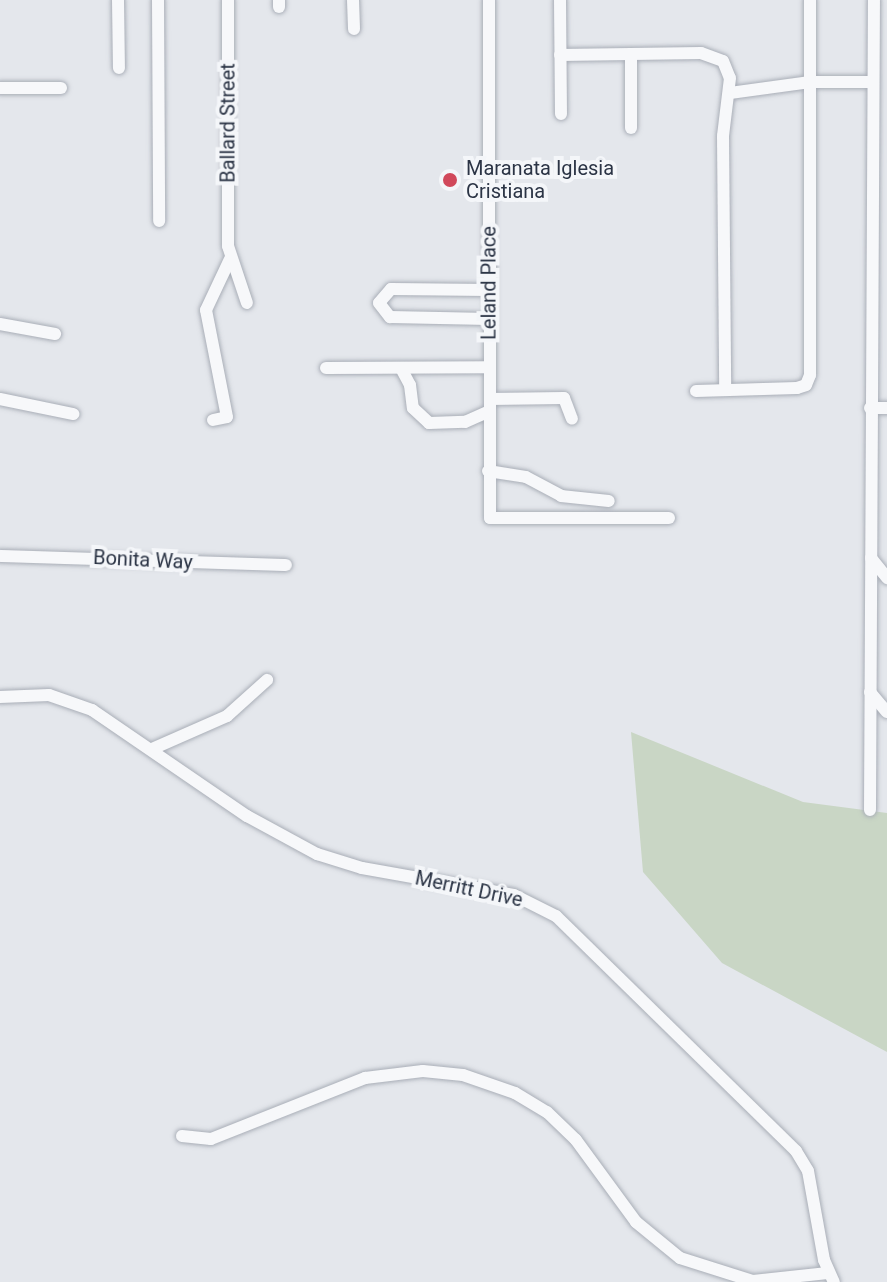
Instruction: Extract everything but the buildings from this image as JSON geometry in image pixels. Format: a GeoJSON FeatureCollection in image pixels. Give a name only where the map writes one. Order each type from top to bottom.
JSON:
{"type":"FeatureCollection","features":[{"type":"Feature","properties":{"kind":"street"},"geometry":{"type":"LineString","coordinates":[[118,0],[119,68]]}},
{"type":"Feature","properties":{"kind":"street"},"geometry":{"type":"LineString","coordinates":[[158,0],[159,221]]}},
{"type":"Feature","properties":{"kind":"street","name":"Ballard Street"},"geometry":{"type":"LineString","coordinates":[[228,0],[229,252]]}},
{"type":"Feature","properties":{"kind":"street"},"geometry":{"type":"LineString","coordinates":[[353,0],[354,29]]}},
{"type":"Feature","properties":{"kind":"street","name":"Leland Place"},"geometry":{"type":"LineString","coordinates":[[489,0],[490,518],[669,518]]}},
{"type":"Feature","properties":{"kind":"street"},"geometry":{"type":"LineString","coordinates":[[560,0],[561,114]]}},
{"type":"Feature","properties":{"kind":"street"},"geometry":{"type":"LineString","coordinates":[[696,391],[797,388],[806,385],[810,375],[810,0]]}},
{"type":"Feature","properties":{"kind":"street"},"geometry":{"type":"LineString","coordinates":[[870,810],[874,0]]}},
{"type":"Feature","properties":{"kind":"street"},"geometry":{"type":"LineString","coordinates":[[560,55],[701,53],[723,61],[730,93],[723,136],[725,390]]}},
{"type":"Feature","properties":{"kind":"street"},"geometry":{"type":"LineString","coordinates":[[631,54],[631,128]]}},
{"type":"Feature","properties":{"kind":"street"},"geometry":{"type":"LineString","coordinates":[[730,93],[810,82],[872,82]]}},
{"type":"Feature","properties":{"kind":"street"},"geometry":{"type":"LineString","coordinates":[[0,88],[61,88]]}},
{"type":"Feature","properties":{"kind":"street"},"geometry":{"type":"LineString","coordinates":[[229,252],[247,303]]}},
{"type":"Feature","properties":{"kind":"street"},"geometry":{"type":"LineString","coordinates":[[213,420],[227,417],[206,310],[229,252]]}},
{"type":"Feature","properties":{"kind":"street"},"geometry":{"type":"LineString","coordinates":[[489,290],[391,289],[379,303],[390,317],[489,319]]}},
{"type":"Feature","properties":{"kind":"street"},"geometry":{"type":"LineString","coordinates":[[0,324],[55,334]]}},
{"type":"Feature","properties":{"kind":"street"},"geometry":{"type":"LineString","coordinates":[[326,368],[402,370],[490,367]]}},
{"type":"Feature","properties":{"kind":"street"},"geometry":{"type":"LineString","coordinates":[[402,370],[410,385],[413,408],[429,423],[465,422],[490,405],[564,398],[572,419]]}},
{"type":"Feature","properties":{"kind":"street"},"geometry":{"type":"LineString","coordinates":[[0,399],[73,414]]}},
{"type":"Feature","properties":{"kind":"street"},"geometry":{"type":"LineString","coordinates":[[870,408],[887,408]]}},
{"type":"Feature","properties":{"kind":"street"},"geometry":{"type":"LineString","coordinates":[[488,471],[526,477],[561,496],[609,501]]}},
{"type":"Feature","properties":{"kind":"street"},"geometry":{"type":"LineString","coordinates":[[869,555],[887,578]]}},
{"type":"Feature","properties":{"kind":"street","name":"Bonita Way"},"geometry":{"type":"LineString","coordinates":[[0,556],[286,565]]}},
{"type":"Feature","properties":{"kind":"street"},"geometry":{"type":"LineString","coordinates":[[152,749],[227,716],[267,680]]}},
{"type":"Feature","properties":{"kind":"street"},"geometry":{"type":"LineString","coordinates":[[870,692],[887,712]]}},
{"type":"Feature","properties":{"kind":"street","name":"Merritt Drive"},"geometry":{"type":"LineString","coordinates":[[0,697],[33,694],[78,703],[152,749],[247,816],[317,854],[362,868],[514,895],[556,916],[796,1151],[808,1171],[831,1277]]}},
{"type":"Feature","properties":{"kind":"street"},"geometry":{"type":"LineString","coordinates":[[182,1136],[211,1139],[384,1074],[423,1071],[481,1079],[547,1112],[576,1140],[656,1241],[695,1265],[722,1277],[753,1281],[831,1277]]}},
{"type":"Feature","properties":{"kind":"green space"},"geometry":{"type":"Polygon","coordinates":[[[631,732],[803,802],[887,813],[887,1052],[722,963],[643,872],[631,732]]]}},
{"type":"Feature","properties":{"kind":"place","name":"Maranata Iglesia Cristiana"},"geometry":{"type":"Point","coordinates":[450,180]}}]}
